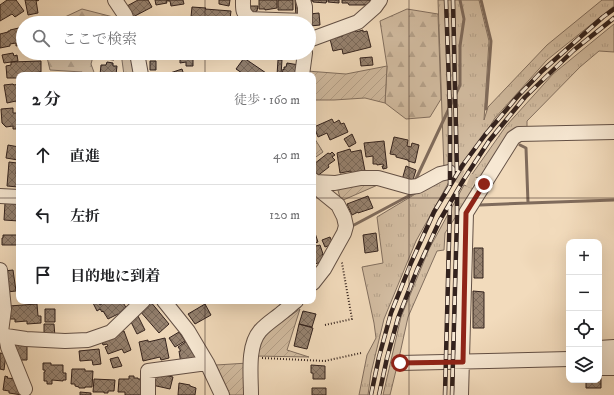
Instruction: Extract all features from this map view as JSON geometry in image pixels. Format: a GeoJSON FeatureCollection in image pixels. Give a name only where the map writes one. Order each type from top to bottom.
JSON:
{"type":"FeatureCollection","features":[{"type":"Feature","properties":{"kind":"street"},"geometry":{"type":"LineString","coordinates":[[115,0],[125,16]]}},
{"type":"Feature","properties":{"kind":"street"},"geometry":{"type":"LineString","coordinates":[[243,0],[243,10],[247,16]]}},
{"type":"Feature","properties":{"kind":"street"},"geometry":{"type":"LineString","coordinates":[[303,0],[305,16]]}},
{"type":"Feature","properties":{"kind":"street"},"geometry":{"type":"LineString","coordinates":[[316,37],[358,22],[375,7],[380,0]]}},
{"type":"Feature","properties":{"kind":"street"},"geometry":{"type":"LineString","coordinates":[[139,60],[141,72]]}},
{"type":"Feature","properties":{"kind":"street"},"geometry":{"type":"LineString","coordinates":[[302,72],[304,60]]}},
{"type":"Feature","properties":{"kind":"street"},"geometry":{"type":"LineString","coordinates":[[462,395],[466,213],[479,183],[513,138],[518,134],[614,132]]}},
{"type":"Feature","properties":{"kind":"street"},"geometry":{"type":"LineString","coordinates":[[316,181],[335,183],[361,178],[378,178],[410,187],[418,186],[440,174],[449,172]]}},
{"type":"Feature","properties":{"kind":"street"},"geometry":{"type":"LineString","coordinates":[[316,184],[322,192],[338,205],[344,217],[346,226],[344,233],[324,269],[316,279]]}},
{"type":"Feature","properties":{"kind":"street"},"geometry":{"type":"LineString","coordinates":[[0,196],[16,197]]}},
{"type":"Feature","properties":{"kind":"street"},"geometry":{"type":"LineString","coordinates":[[0,270],[4,309],[2,334],[25,389]]}},
{"type":"Feature","properties":{"kind":"street"},"geometry":{"type":"LineString","coordinates":[[2,334],[26,339],[64,341],[88,340],[111,332],[140,304]]}},
{"type":"Feature","properties":{"kind":"street"},"geometry":{"type":"LineString","coordinates":[[166,304],[188,331],[207,363],[222,395]]}},
{"type":"Feature","properties":{"kind":"street"},"geometry":{"type":"LineString","coordinates":[[251,395],[251,358],[253,343],[259,332],[270,321],[293,304]]}},
{"type":"Feature","properties":{"kind":"street"},"geometry":{"type":"LineString","coordinates":[[602,348],[614,347]]}},
{"type":"Feature","properties":{"kind":"street"},"geometry":{"type":"LineString","coordinates":[[602,358],[614,358]]}},
{"type":"Feature","properties":{"kind":"street"},"geometry":{"type":"LineString","coordinates":[[400,363],[566,359]]}},
{"type":"Feature","properties":{"kind":"street"},"geometry":{"type":"LineString","coordinates":[[148,395],[148,371],[207,363]]}},
{"type":"Feature","properties":{"kind":"street"},"geometry":{"type":"LineString","coordinates":[[602,368],[614,368]]}},
{"type":"Feature","properties":{"kind":"path"},"geometry":{"type":"LineString","coordinates":[[325,325],[352,319],[342,263],[333,253]]}},
{"type":"Feature","properties":{"kind":"path"},"geometry":{"type":"LineString","coordinates":[[251,358],[325,361],[361,353]]}},
{"type":"Feature","properties":{"kind":"green space"},"geometry":{"type":"Polygon","coordinates":[[[438,0],[479,0],[489,41],[484,120],[488,107],[547,45],[602,0],[614,0],[614,6],[547,60],[495,118],[461,172],[454,167],[444,170],[438,0]]]}},
{"type":"Feature","properties":{"kind":"green space"},"geometry":{"type":"Polygon","coordinates":[[[82,9],[109,16],[67,16],[82,9]]]}},
{"type":"Feature","properties":{"kind":"green space"},"geometry":{"type":"Polygon","coordinates":[[[407,9],[438,14],[441,99],[430,117],[406,119],[385,103],[387,66],[380,21],[407,9]]]}},
{"type":"Feature","properties":{"kind":"green space"},"geometry":{"type":"Polygon","coordinates":[[[614,24],[614,52],[599,51],[580,67],[527,121],[527,130],[484,178],[470,177],[506,126],[553,74],[614,24]]]}},
{"type":"Feature","properties":{"kind":"green space"},"geometry":{"type":"Polygon","coordinates":[[[48,60],[92,60],[91,64],[94,72],[82,72],[50,70],[48,60]]]}},
{"type":"Feature","properties":{"kind":"green space"},"geometry":{"type":"Polygon","coordinates":[[[122,60],[132,60],[134,72],[124,72],[122,60]]]}},
{"type":"Feature","properties":{"kind":"green space"},"geometry":{"type":"Polygon","coordinates":[[[387,66],[385,103],[365,98],[316,100],[316,72],[307,71],[346,74],[387,66]]]}},
{"type":"Feature","properties":{"kind":"green space"},"geometry":{"type":"Polygon","coordinates":[[[316,141],[323,152],[316,157],[316,141]]]}},
{"type":"Feature","properties":{"kind":"green space"},"geometry":{"type":"Polygon","coordinates":[[[442,178],[450,180],[416,241],[384,319],[371,373],[368,395],[359,395],[367,355],[376,338],[362,267],[383,263],[377,217],[442,178]]]}},
{"type":"Feature","properties":{"kind":"green space"},"geometry":{"type":"Polygon","coordinates":[[[359,181],[380,184],[341,201],[337,187],[359,181]]]}},
{"type":"Feature","properties":{"kind":"green space"},"geometry":{"type":"Polygon","coordinates":[[[464,185],[474,189],[445,233],[444,250],[437,251],[408,317],[390,395],[383,395],[401,317],[429,249],[464,185]]]}},
{"type":"Feature","properties":{"kind":"green space"},"geometry":{"type":"Polygon","coordinates":[[[300,309],[287,350],[309,357],[254,356],[265,333],[300,309]]]}},
{"type":"Feature","properties":{"kind":"green space"},"geometry":{"type":"Polygon","coordinates":[[[248,363],[248,395],[230,395],[216,365],[248,363]]]}},
{"type":"Feature","properties":{"kind":"building"},"geometry":{"type":"Polygon","coordinates":[[[7,0],[16,0],[24,11],[15,17],[12,14],[0,21],[0,5],[7,0]]]}},
{"type":"Feature","properties":{"kind":"building"},"geometry":{"type":"Polygon","coordinates":[[[25,0],[36,0],[38,13],[28,15],[25,0]]]}},
{"type":"Feature","properties":{"kind":"building"},"geometry":{"type":"Polygon","coordinates":[[[138,0],[148,0],[152,7],[132,16],[127,6],[138,0]]]}},
{"type":"Feature","properties":{"kind":"building"},"geometry":{"type":"Polygon","coordinates":[[[155,0],[183,0],[184,4],[171,6],[170,1],[166,1],[167,3],[156,5],[155,0]]]}},
{"type":"Feature","properties":{"kind":"building"},"geometry":{"type":"Polygon","coordinates":[[[219,0],[230,0],[229,6],[219,4],[219,0]]]}},
{"type":"Feature","properties":{"kind":"building"},"geometry":{"type":"Polygon","coordinates":[[[259,0],[277,0],[277,8],[265,10],[259,9],[259,0]]]}},
{"type":"Feature","properties":{"kind":"building"},"geometry":{"type":"Polygon","coordinates":[[[278,0],[293,0],[293,10],[278,10],[278,0]]]}},
{"type":"Feature","properties":{"kind":"building"},"geometry":{"type":"Polygon","coordinates":[[[295,0],[299,0],[301,16],[296,16],[295,0]]]}},
{"type":"Feature","properties":{"kind":"building"},"geometry":{"type":"Polygon","coordinates":[[[307,0],[327,0],[326,3],[307,0]]]}},
{"type":"Feature","properties":{"kind":"building"},"geometry":{"type":"Polygon","coordinates":[[[328,0],[339,0],[339,3],[328,2],[328,0]]]}},
{"type":"Feature","properties":{"kind":"building"},"geometry":{"type":"Polygon","coordinates":[[[342,0],[370,0],[370,5],[349,5],[348,3],[342,3],[342,0]]]}},
{"type":"Feature","properties":{"kind":"building"},"geometry":{"type":"Polygon","coordinates":[[[249,6],[258,6],[256,13],[249,11],[249,6]]]}},
{"type":"Feature","properties":{"kind":"building"},"geometry":{"type":"Polygon","coordinates":[[[192,7],[231,11],[230,16],[191,16],[192,7]]]}},
{"type":"Feature","properties":{"kind":"building"},"geometry":{"type":"Polygon","coordinates":[[[319,13],[320,25],[316,25],[316,16],[309,16],[309,14],[319,13]]]}},
{"type":"Feature","properties":{"kind":"building"},"geometry":{"type":"Polygon","coordinates":[[[16,29],[16,43],[0,48],[0,34],[16,29]]]}},
{"type":"Feature","properties":{"kind":"building"},"geometry":{"type":"Polygon","coordinates":[[[363,30],[363,32],[367,31],[371,47],[343,54],[342,49],[333,51],[330,39],[343,36],[343,34],[363,30]]]}},
{"type":"Feature","properties":{"kind":"building"},"geometry":{"type":"Polygon","coordinates":[[[13,53],[14,56],[16,55],[16,60],[18,61],[4,63],[2,55],[13,53]]]}},
{"type":"Feature","properties":{"kind":"building"},"geometry":{"type":"Polygon","coordinates":[[[372,57],[373,65],[361,66],[360,58],[372,57]]]}},
{"type":"Feature","properties":{"kind":"building"},"geometry":{"type":"Polygon","coordinates":[[[180,60],[193,60],[193,66],[186,66],[186,62],[180,63],[180,60]]]}},
{"type":"Feature","properties":{"kind":"building"},"geometry":{"type":"Polygon","coordinates":[[[243,60],[247,60],[265,72],[240,72],[236,69],[243,60]]]}},
{"type":"Feature","properties":{"kind":"building"},"geometry":{"type":"Polygon","coordinates":[[[278,60],[282,60],[281,72],[277,72],[278,60]]]}},
{"type":"Feature","properties":{"kind":"building"},"geometry":{"type":"Polygon","coordinates":[[[41,61],[41,72],[16,72],[16,78],[7,78],[6,66],[11,65],[11,62],[41,61]]]}},
{"type":"Feature","properties":{"kind":"building"},"geometry":{"type":"Polygon","coordinates":[[[150,61],[156,61],[156,70],[150,70],[150,61]]]}},
{"type":"Feature","properties":{"kind":"building"},"geometry":{"type":"Polygon","coordinates":[[[107,62],[113,63],[113,66],[117,66],[116,72],[100,72],[101,65],[106,65],[107,62]]]}},
{"type":"Feature","properties":{"kind":"building"},"geometry":{"type":"Polygon","coordinates":[[[287,63],[299,65],[298,72],[282,72],[284,67],[286,67],[287,63]]]}},
{"type":"Feature","properties":{"kind":"building"},"geometry":{"type":"Polygon","coordinates":[[[182,69],[183,72],[173,72],[182,69]]]}},
{"type":"Feature","properties":{"kind":"building"},"geometry":{"type":"Polygon","coordinates":[[[4,85],[16,85],[16,101],[7,103],[4,85]]]}},
{"type":"Feature","properties":{"kind":"building"},"geometry":{"type":"Polygon","coordinates":[[[13,108],[13,113],[16,113],[16,129],[13,129],[13,126],[6,127],[2,123],[1,109],[13,108]]]}},
{"type":"Feature","properties":{"kind":"building"},"geometry":{"type":"Polygon","coordinates":[[[332,119],[334,123],[339,120],[341,124],[344,123],[348,132],[330,140],[327,133],[318,137],[316,126],[332,119]]]}},
{"type":"Feature","properties":{"kind":"building"},"geometry":{"type":"Polygon","coordinates":[[[352,134],[356,143],[349,147],[344,139],[352,134]]]}},
{"type":"Feature","properties":{"kind":"building"},"geometry":{"type":"Polygon","coordinates":[[[394,137],[408,140],[407,146],[411,147],[412,143],[419,145],[415,163],[390,154],[394,137]]]}},
{"type":"Feature","properties":{"kind":"building"},"geometry":{"type":"Polygon","coordinates":[[[384,141],[387,168],[383,169],[383,164],[373,164],[373,156],[366,157],[364,143],[384,141]]]}},
{"type":"Feature","properties":{"kind":"building"},"geometry":{"type":"Polygon","coordinates":[[[8,145],[16,146],[16,160],[6,158],[8,145]]]}},
{"type":"Feature","properties":{"kind":"building"},"geometry":{"type":"Polygon","coordinates":[[[350,149],[351,152],[361,150],[365,171],[340,173],[337,153],[350,149]]]}},
{"type":"Feature","properties":{"kind":"building"},"geometry":{"type":"Polygon","coordinates":[[[332,152],[335,155],[332,157],[335,160],[328,165],[329,167],[316,177],[316,162],[328,153],[330,154],[332,152]]]}},
{"type":"Feature","properties":{"kind":"building"},"geometry":{"type":"Polygon","coordinates":[[[9,162],[16,163],[16,187],[7,186],[9,162]]]}},
{"type":"Feature","properties":{"kind":"building"},"geometry":{"type":"Polygon","coordinates":[[[406,166],[416,170],[412,183],[402,180],[406,166]]]}},
{"type":"Feature","properties":{"kind":"building"},"geometry":{"type":"Polygon","coordinates":[[[368,196],[373,208],[352,215],[347,204],[368,196]]]}},
{"type":"Feature","properties":{"kind":"building"},"geometry":{"type":"Polygon","coordinates":[[[5,203],[16,204],[16,221],[4,220],[5,203]]]}},
{"type":"Feature","properties":{"kind":"building"},"geometry":{"type":"Polygon","coordinates":[[[376,233],[378,251],[365,253],[363,235],[376,233]]]}},
{"type":"Feature","properties":{"kind":"building"},"geometry":{"type":"Polygon","coordinates":[[[3,235],[16,235],[16,245],[2,245],[3,235]]]}},
{"type":"Feature","properties":{"kind":"building"},"geometry":{"type":"Polygon","coordinates":[[[330,237],[333,244],[325,247],[322,240],[330,237]]]}},
{"type":"Feature","properties":{"kind":"building"},"geometry":{"type":"Polygon","coordinates":[[[320,245],[324,261],[316,264],[316,246],[320,245]]]}},
{"type":"Feature","properties":{"kind":"building"},"geometry":{"type":"Polygon","coordinates":[[[474,248],[483,248],[483,278],[474,278],[474,248]]]}},
{"type":"Feature","properties":{"kind":"building"},"geometry":{"type":"Polygon","coordinates":[[[13,270],[16,291],[7,292],[4,271],[13,270]]]}},
{"type":"Feature","properties":{"kind":"building"},"geometry":{"type":"Polygon","coordinates":[[[473,291],[484,292],[484,328],[473,328],[473,291]]]}},
{"type":"Feature","properties":{"kind":"building"},"geometry":{"type":"Polygon","coordinates":[[[37,304],[38,316],[41,316],[41,323],[27,324],[27,321],[15,322],[15,319],[10,319],[9,306],[37,304]]]}},
{"type":"Feature","properties":{"kind":"building"},"geometry":{"type":"Polygon","coordinates":[[[94,304],[124,304],[127,309],[119,316],[118,314],[108,319],[103,311],[102,312],[100,309],[97,311],[94,304]]]}},
{"type":"Feature","properties":{"kind":"building"},"geometry":{"type":"Polygon","coordinates":[[[146,304],[152,304],[169,324],[159,333],[139,310],[146,304]]]}},
{"type":"Feature","properties":{"kind":"building"},"geometry":{"type":"Polygon","coordinates":[[[205,304],[211,315],[195,324],[188,314],[205,304]]]}},
{"type":"Feature","properties":{"kind":"building"},"geometry":{"type":"Polygon","coordinates":[[[45,309],[55,309],[55,322],[45,322],[45,309]]]}},
{"type":"Feature","properties":{"kind":"building"},"geometry":{"type":"Polygon","coordinates":[[[303,311],[316,314],[312,327],[299,324],[303,311]]]}},
{"type":"Feature","properties":{"kind":"building"},"geometry":{"type":"Polygon","coordinates":[[[138,316],[145,330],[137,334],[130,320],[138,316]]]}},
{"type":"Feature","properties":{"kind":"building"},"geometry":{"type":"Polygon","coordinates":[[[44,324],[54,324],[55,337],[44,337],[44,324]]]}},
{"type":"Feature","properties":{"kind":"building"},"geometry":{"type":"Polygon","coordinates":[[[299,324],[313,328],[307,349],[294,346],[299,324]]]}},
{"type":"Feature","properties":{"kind":"building"},"geometry":{"type":"Polygon","coordinates":[[[124,331],[131,350],[124,353],[122,349],[108,354],[105,347],[108,346],[107,344],[103,345],[102,342],[106,338],[124,331]]]}},
{"type":"Feature","properties":{"kind":"building"},"geometry":{"type":"Polygon","coordinates":[[[179,332],[185,341],[175,347],[169,338],[179,332]]]}},
{"type":"Feature","properties":{"kind":"building"},"geometry":{"type":"Polygon","coordinates":[[[165,338],[169,358],[161,360],[160,357],[143,361],[139,342],[148,340],[148,342],[165,338]]]}},
{"type":"Feature","properties":{"kind":"building"},"geometry":{"type":"Polygon","coordinates":[[[187,341],[198,360],[181,364],[179,351],[181,351],[178,347],[187,341]]]}},
{"type":"Feature","properties":{"kind":"building"},"geometry":{"type":"Polygon","coordinates":[[[10,342],[27,342],[27,360],[19,360],[19,355],[13,355],[10,342]]]}},
{"type":"Feature","properties":{"kind":"building"},"geometry":{"type":"Polygon","coordinates":[[[99,349],[101,364],[93,365],[92,360],[80,361],[79,351],[99,349]]]}},
{"type":"Feature","properties":{"kind":"building"},"geometry":{"type":"Polygon","coordinates":[[[0,353],[6,354],[4,370],[0,369],[0,353]]]}},
{"type":"Feature","properties":{"kind":"building"},"geometry":{"type":"Polygon","coordinates":[[[118,357],[122,366],[113,368],[110,359],[118,357]]]}},
{"type":"Feature","properties":{"kind":"building"},"geometry":{"type":"Polygon","coordinates":[[[43,363],[63,365],[63,373],[66,373],[66,380],[52,380],[52,384],[47,384],[47,381],[44,381],[45,370],[43,370],[43,363]]]}},
{"type":"Feature","properties":{"kind":"building"},"geometry":{"type":"Polygon","coordinates":[[[311,365],[325,366],[325,379],[313,379],[311,365]]]}},
{"type":"Feature","properties":{"kind":"building"},"geometry":{"type":"Polygon","coordinates":[[[72,369],[85,369],[85,371],[93,371],[92,387],[79,388],[75,386],[75,384],[71,384],[72,369]]]}},
{"type":"Feature","properties":{"kind":"building"},"geometry":{"type":"Polygon","coordinates":[[[155,373],[173,377],[170,389],[152,385],[155,373]]]}},
{"type":"Feature","properties":{"kind":"building"},"geometry":{"type":"Polygon","coordinates":[[[5,376],[8,377],[7,378],[17,379],[22,395],[9,393],[9,391],[3,390],[5,376]]]}},
{"type":"Feature","properties":{"kind":"building"},"geometry":{"type":"Polygon","coordinates":[[[129,376],[143,379],[143,395],[125,395],[125,392],[118,392],[119,379],[129,379],[129,376]]]}},
{"type":"Feature","properties":{"kind":"building"},"geometry":{"type":"Polygon","coordinates":[[[94,379],[115,380],[114,391],[108,391],[108,393],[93,392],[94,379]]]}},
{"type":"Feature","properties":{"kind":"building"},"geometry":{"type":"Polygon","coordinates":[[[179,383],[196,388],[195,395],[178,395],[179,383]]]}},
{"type":"Feature","properties":{"kind":"building"},"geometry":{"type":"Polygon","coordinates":[[[586,383],[601,383],[601,388],[586,388],[586,383]]]}},
{"type":"Feature","properties":{"kind":"building"},"geometry":{"type":"Polygon","coordinates":[[[312,388],[326,388],[326,395],[312,395],[312,388]]]}},
{"type":"Feature","properties":{"kind":"building"},"geometry":{"type":"Polygon","coordinates":[[[80,392],[91,393],[91,395],[80,395],[80,392]]]}},
{"type":"Feature","properties":{"kind":"waterway"},"geometry":{"type":"LineString","coordinates":[[415,181],[460,85],[460,46],[464,19],[460,0]]}},
{"type":"Feature","properties":{"kind":"waterway"},"geometry":{"type":"LineString","coordinates":[[481,0],[491,41],[486,109]]}},
{"type":"Feature","properties":{"kind":"waterway"},"geometry":{"type":"LineString","coordinates":[[520,145],[526,148],[528,203],[614,200]]}},
{"type":"Feature","properties":{"kind":"waterway"},"geometry":{"type":"LineString","coordinates":[[354,225],[416,192]]}},
{"type":"Feature","properties":{"kind":"waterway"},"geometry":{"type":"LineString","coordinates":[[480,205],[528,203]]}},
{"type":"Feature","properties":{"kind":"tunnel"},"geometry":{"type":"LineString","coordinates":[[449,172],[474,182]]}},
{"type":"Feature","properties":{"kind":"railway"},"geometry":{"type":"LineString","coordinates":[[446,0],[450,113],[450,185]]}},
{"type":"Feature","properties":{"kind":"railway"},"geometry":{"type":"LineString","coordinates":[[453,0],[457,174]]}},
{"type":"Feature","properties":{"kind":"railway"},"geometry":{"type":"LineString","coordinates":[[371,395],[379,357],[391,313],[434,212],[462,166],[485,135],[518,96],[542,71],[614,9]]}},
{"type":"Feature","properties":{"kind":"railway"},"geometry":{"type":"LineString","coordinates":[[379,395],[398,318],[417,270],[440,220],[464,179],[489,141],[525,97],[574,50],[614,18]]}},
{"type":"Feature","properties":{"kind":"railway"},"geometry":{"type":"LineString","coordinates":[[452,395],[457,192]]}},
{"type":"Feature","properties":{"kind":"railway"},"geometry":{"type":"LineString","coordinates":[[445,395],[450,203]]}},
{"type":"Feature","properties":{"kind":"route"},"geometry":{"type":"LineString","coordinates":[[400,363],[463,362],[466,213],[484,184]]}}]}
